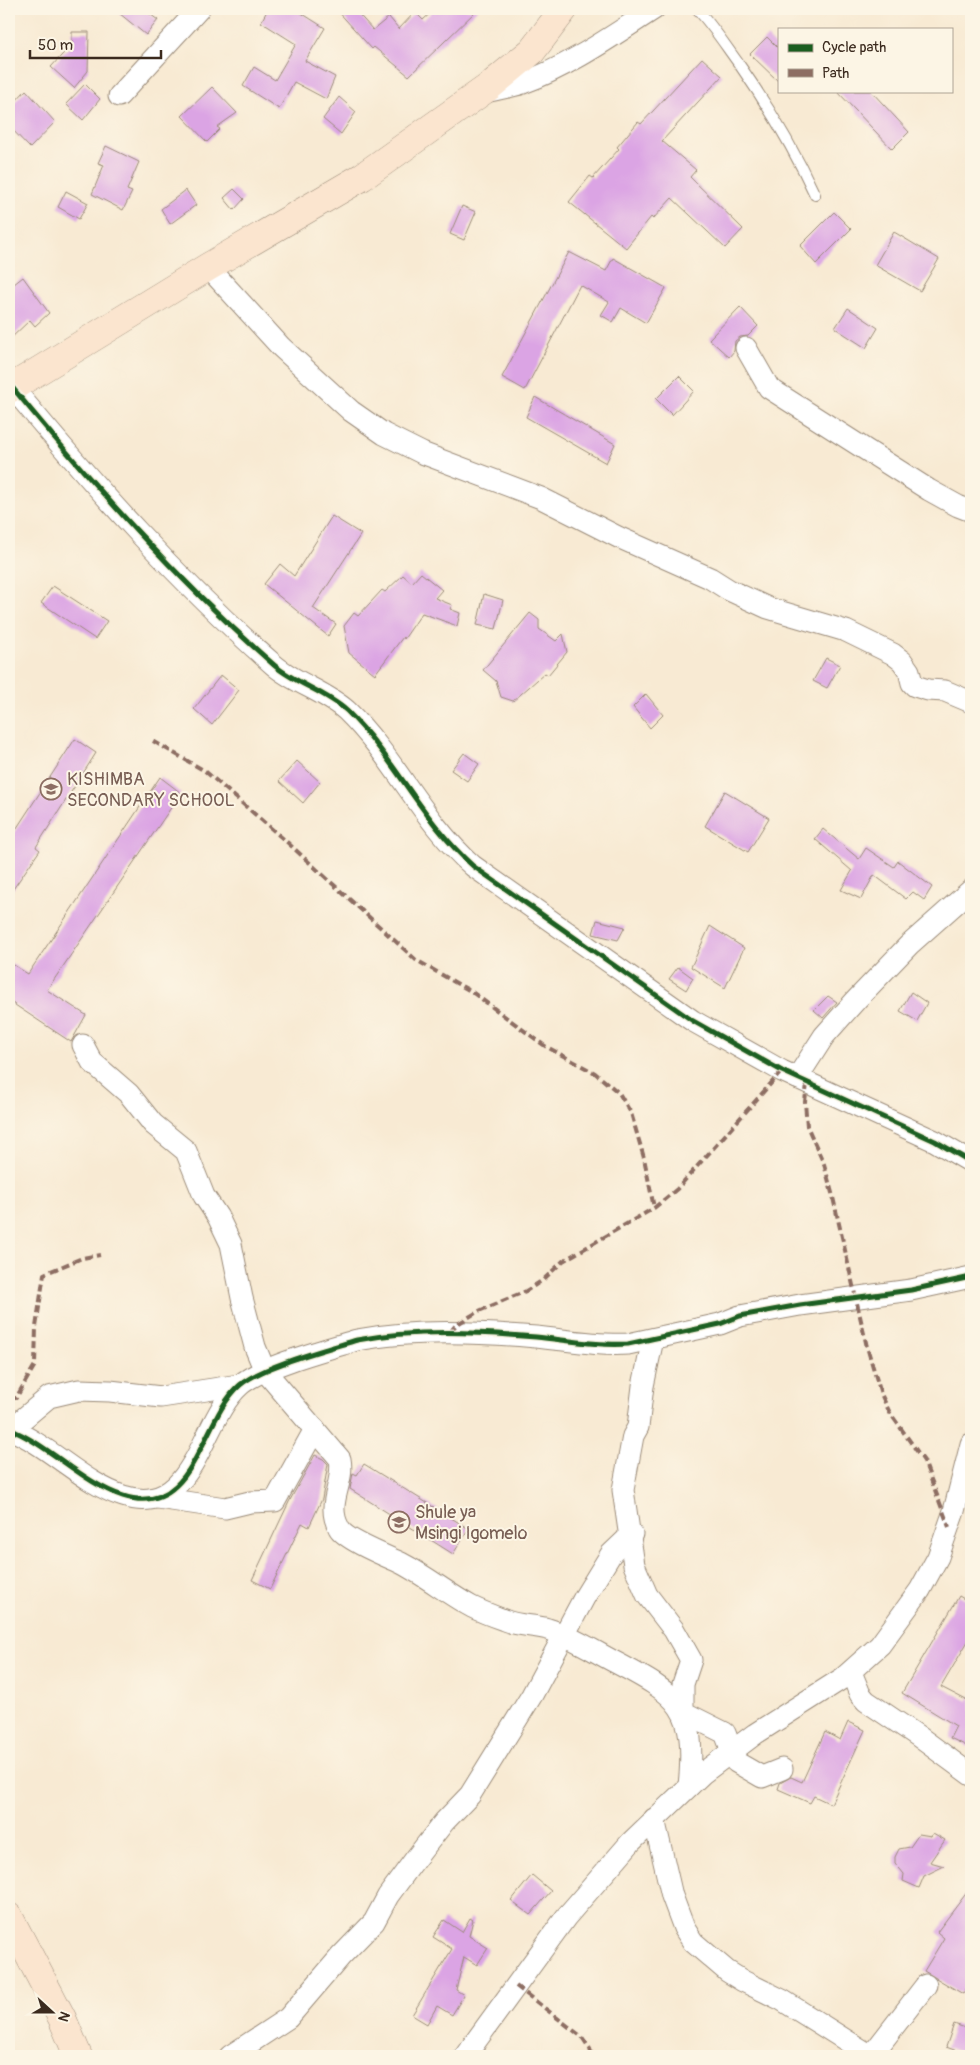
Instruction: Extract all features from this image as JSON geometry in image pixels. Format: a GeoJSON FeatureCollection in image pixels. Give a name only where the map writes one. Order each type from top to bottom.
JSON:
{"type":"FeatureCollection","features":[{"type":"Feature","properties":{"kind":"street"},"geometry":{"type":"LineString","coordinates":[[119,96],[199,9]]}},
{"type":"Feature","properties":{"kind":"street"},"geometry":{"type":"LineString","coordinates":[[564,9],[532,51],[482,93],[362,177],[208,267],[11,388],[74,463],[205,600],[290,678],[322,694],[346,710],[389,759],[420,806],[452,848],[473,866],[693,1021],[798,1078],[927,1137],[971,1162]]}},
{"type":"Feature","properties":{"kind":"street"},"geometry":{"type":"LineString","coordinates":[[482,93],[522,83],[557,69],[654,9]]}},
{"type":"Feature","properties":{"kind":"street"},"geometry":{"type":"LineString","coordinates":[[208,267],[281,347],[351,411],[384,434],[422,453],[541,498],[768,608],[846,631],[902,661],[909,671],[912,683],[915,686],[928,690],[946,691],[971,702]]}},
{"type":"Feature","properties":{"kind":"street"},"geometry":{"type":"LineString","coordinates":[[746,348],[769,388],[928,490],[971,511]]}},
{"type":"Feature","properties":{"kind":"street"},"geometry":{"type":"LineString","coordinates":[[798,1078],[824,1036],[857,999],[909,945],[971,890]]}},
{"type":"Feature","properties":{"kind":"street"},"geometry":{"type":"LineString","coordinates":[[83,1045],[92,1062],[129,1094],[153,1124],[186,1151],[204,1196],[218,1217],[231,1244],[248,1322],[255,1347],[265,1371],[340,1459],[342,1471],[334,1496],[334,1515],[340,1531],[365,1546],[404,1565],[474,1608],[513,1624],[533,1626],[563,1635],[662,1689],[683,1712],[725,1733],[736,1762],[762,1777],[782,1769]]}},
{"type":"Feature","properties":{"kind":"street"},"geometry":{"type":"LineString","coordinates":[[315,1429],[275,1501],[250,1502],[218,1507],[158,1498],[148,1500],[135,1499],[109,1491],[10,1429],[49,1397],[79,1390],[110,1390],[161,1397],[239,1385],[265,1371],[331,1348],[372,1337],[450,1332],[613,1344],[653,1339],[720,1324],[740,1316],[800,1305],[911,1290],[971,1277]]}},
{"type":"Feature","properties":{"kind":"street"},"geometry":{"type":"LineString","coordinates":[[653,1339],[642,1386],[638,1427],[632,1436],[623,1490],[634,1565],[647,1595],[674,1630],[691,1660],[683,1684],[683,1712],[691,1741],[689,1786]]}},
{"type":"Feature","properties":{"kind":"street"},"geometry":{"type":"LineString","coordinates":[[158,1498],[180,1482],[191,1468],[219,1410],[239,1385]]}},
{"type":"Feature","properties":{"kind":"street"},"geometry":{"type":"LineString","coordinates":[[464,2056],[566,1917],[613,1861],[654,1819],[689,1786],[732,1751],[851,1672],[880,1645],[920,1590],[938,1557],[954,1511],[971,1444]]}},
{"type":"Feature","properties":{"kind":"street"},"geometry":{"type":"LineString","coordinates":[[230,2056],[288,2018],[341,1956],[374,1922],[388,1896],[416,1858],[444,1822],[470,1795],[532,1695],[563,1635],[612,1554],[631,1535]]}},
{"type":"Feature","properties":{"kind":"street"},"geometry":{"type":"LineString","coordinates":[[851,1672],[860,1694],[866,1702],[918,1736],[971,1775]]}},
{"type":"Feature","properties":{"kind":"street"},"geometry":{"type":"LineString","coordinates":[[654,1819],[672,1896],[684,1928],[693,1942],[727,1971],[743,1981],[782,2000],[871,2056],[926,1984]]}},
{"type":"Feature","properties":{"kind":"street"},"geometry":{"type":"LineString","coordinates":[[9,1917],[62,2018],[78,2056]]}},
{"type":"Feature","properties":{"kind":"lane"},"geometry":{"type":"LineString","coordinates":[[697,9],[711,24],[764,99],[793,147],[815,194]]}},
{"type":"Feature","properties":{"kind":"building"},"geometry":{"type":"Polygon","coordinates":[[[114,9],[143,9],[158,20],[146,35],[114,9]]]}},
{"type":"Feature","properties":{"kind":"building"},"geometry":{"type":"Polygon","coordinates":[[[268,9],[295,9],[325,28],[305,61],[335,77],[326,99],[294,82],[279,109],[243,86],[254,67],[275,80],[296,44],[261,22],[268,9]]]}},
{"type":"Feature","properties":{"kind":"building"},"geometry":{"type":"Polygon","coordinates":[[[336,9],[354,9],[373,30],[389,17],[399,29],[415,12],[423,20],[435,9],[478,9],[409,76],[374,47],[372,49],[336,9]]]}},
{"type":"Feature","properties":{"kind":"building"},"geometry":{"type":"Polygon","coordinates":[[[72,32],[89,32],[88,71],[74,88],[51,67],[72,44],[72,32]]]}},
{"type":"Feature","properties":{"kind":"building"},"geometry":{"type":"Polygon","coordinates":[[[767,37],[778,48],[778,81],[750,54],[767,37]]]}},
{"type":"Feature","properties":{"kind":"building"},"geometry":{"type":"Polygon","coordinates":[[[702,58],[722,76],[662,141],[696,170],[690,177],[743,229],[725,248],[672,198],[653,219],[651,217],[626,248],[569,202],[590,176],[593,178],[619,149],[617,147],[638,122],[641,124],[702,58]]]}},
{"type":"Feature","properties":{"kind":"building"},"geometry":{"type":"Polygon","coordinates":[[[85,84],[100,99],[83,120],[66,104],[85,84]]]}},
{"type":"Feature","properties":{"kind":"building"},"geometry":{"type":"Polygon","coordinates":[[[212,87],[237,113],[217,127],[220,129],[207,142],[182,116],[212,87]]]}},
{"type":"Feature","properties":{"kind":"building"},"geometry":{"type":"Polygon","coordinates":[[[26,90],[55,122],[30,148],[9,126],[9,108],[26,90]]]}},
{"type":"Feature","properties":{"kind":"building"},"geometry":{"type":"Polygon","coordinates":[[[838,92],[872,92],[909,132],[892,149],[838,92]]]}},
{"type":"Feature","properties":{"kind":"building"},"geometry":{"type":"Polygon","coordinates":[[[339,97],[356,112],[341,134],[323,119],[339,97]]]}},
{"type":"Feature","properties":{"kind":"building"},"geometry":{"type":"Polygon","coordinates":[[[106,146],[139,162],[127,190],[132,192],[123,210],[92,194],[104,165],[98,163],[106,146]]]}},
{"type":"Feature","properties":{"kind":"building"},"geometry":{"type":"Polygon","coordinates":[[[234,189],[244,199],[234,210],[224,198],[234,189]]]}},
{"type":"Feature","properties":{"kind":"building"},"geometry":{"type":"Polygon","coordinates":[[[186,190],[196,205],[170,224],[161,209],[186,190]]]}},
{"type":"Feature","properties":{"kind":"building"},"geometry":{"type":"Polygon","coordinates":[[[66,191],[88,203],[79,219],[58,207],[66,191]]]}},
{"type":"Feature","properties":{"kind":"building"},"geometry":{"type":"Polygon","coordinates":[[[462,206],[476,212],[464,240],[450,234],[462,206]]]}},
{"type":"Feature","properties":{"kind":"building"},"geometry":{"type":"Polygon","coordinates":[[[834,212],[851,229],[816,264],[800,246],[834,212]]]}},
{"type":"Feature","properties":{"kind":"building"},"geometry":{"type":"Polygon","coordinates":[[[894,232],[939,259],[920,291],[875,265],[894,232]]]}},
{"type":"Feature","properties":{"kind":"building"},"geometry":{"type":"Polygon","coordinates":[[[569,252],[606,271],[613,258],[666,288],[646,323],[621,308],[613,322],[601,315],[609,302],[580,285],[525,390],[502,377],[569,252]]]}},
{"type":"Feature","properties":{"kind":"building"},"geometry":{"type":"Polygon","coordinates":[[[23,277],[49,313],[35,326],[30,320],[9,340],[9,288],[23,277]]]}},
{"type":"Feature","properties":{"kind":"building"},"geometry":{"type":"Polygon","coordinates":[[[740,307],[758,326],[748,336],[740,337],[735,341],[734,351],[729,357],[709,339],[740,307]]]}},
{"type":"Feature","properties":{"kind":"building"},"geometry":{"type":"Polygon","coordinates":[[[848,308],[878,328],[866,348],[835,328],[848,308]]]}},
{"type":"Feature","properties":{"kind":"building"},"geometry":{"type":"Polygon","coordinates":[[[679,376],[694,391],[672,415],[656,399],[679,376]]]}},
{"type":"Feature","properties":{"kind":"building"},"geometry":{"type":"Polygon","coordinates":[[[535,397],[615,444],[606,463],[526,417],[535,397]]]}},
{"type":"Feature","properties":{"kind":"building"},"geometry":{"type":"Polygon","coordinates":[[[332,516],[361,534],[313,608],[336,624],[328,636],[264,584],[280,564],[294,576],[332,516]]]}},
{"type":"Feature","properties":{"kind":"building"},"geometry":{"type":"Polygon","coordinates":[[[421,573],[442,590],[435,598],[452,605],[450,609],[460,613],[457,626],[422,613],[404,639],[403,637],[375,674],[349,653],[344,626],[354,613],[358,616],[382,590],[385,592],[403,575],[412,583],[421,573]]]}},
{"type":"Feature","properties":{"kind":"building"},"geometry":{"type":"Polygon","coordinates":[[[53,586],[107,621],[95,639],[41,603],[53,586]]]}},
{"type":"Feature","properties":{"kind":"building"},"geometry":{"type":"Polygon","coordinates":[[[484,594],[503,600],[496,629],[477,625],[484,594]]]}},
{"type":"Feature","properties":{"kind":"building"},"geometry":{"type":"Polygon","coordinates":[[[530,613],[539,620],[539,629],[556,641],[563,634],[567,652],[548,675],[545,673],[513,701],[501,697],[496,681],[483,670],[530,613]]]}},
{"type":"Feature","properties":{"kind":"building"},"geometry":{"type":"Polygon","coordinates":[[[826,658],[840,665],[827,688],[813,681],[826,658]]]}},
{"type":"Feature","properties":{"kind":"building"},"geometry":{"type":"Polygon","coordinates":[[[221,675],[239,690],[212,725],[194,709],[221,675]]]}},
{"type":"Feature","properties":{"kind":"building"},"geometry":{"type":"Polygon","coordinates":[[[646,694],[663,715],[650,728],[633,707],[646,694]]]}},
{"type":"Feature","properties":{"kind":"building"},"geometry":{"type":"Polygon","coordinates":[[[75,739],[96,753],[36,847],[40,850],[9,895],[9,840],[75,739]]]}},
{"type":"Feature","properties":{"kind":"building"},"geometry":{"type":"Polygon","coordinates":[[[464,753],[479,764],[467,781],[451,770],[464,753]]]}},
{"type":"Feature","properties":{"kind":"building"},"geometry":{"type":"Polygon","coordinates":[[[297,761],[320,782],[303,803],[279,781],[297,761]]]}},
{"type":"Feature","properties":{"kind":"building"},"geometry":{"type":"Polygon","coordinates":[[[160,777],[181,793],[47,990],[86,1015],[71,1042],[9,1001],[9,962],[28,974],[160,777]]]}},
{"type":"Feature","properties":{"kind":"building"},"geometry":{"type":"Polygon","coordinates":[[[725,791],[769,818],[748,852],[705,826],[725,791]]]}},
{"type":"Feature","properties":{"kind":"building"},"geometry":{"type":"Polygon","coordinates":[[[823,829],[859,859],[866,848],[894,867],[898,861],[932,887],[924,900],[913,892],[906,899],[874,875],[861,899],[841,890],[852,871],[815,839],[823,829]]]}},
{"type":"Feature","properties":{"kind":"building"},"geometry":{"type":"Polygon","coordinates":[[[597,920],[625,927],[618,940],[593,934],[597,920]]]}},
{"type":"Feature","properties":{"kind":"building"},"geometry":{"type":"Polygon","coordinates":[[[710,926],[744,948],[725,988],[691,967],[710,926]]]}},
{"type":"Feature","properties":{"kind":"building"},"geometry":{"type":"Polygon","coordinates":[[[678,967],[693,978],[686,990],[669,979],[678,967]]]}},
{"type":"Feature","properties":{"kind":"building"},"geometry":{"type":"Polygon","coordinates":[[[911,992],[927,1003],[917,1021],[900,1011],[911,992]]]}},
{"type":"Feature","properties":{"kind":"building"},"geometry":{"type":"Polygon","coordinates":[[[828,996],[837,1002],[823,1018],[814,1010],[828,996]]]}},
{"type":"Feature","properties":{"kind":"building"},"geometry":{"type":"Polygon","coordinates":[[[315,1455],[328,1464],[322,1499],[309,1527],[302,1523],[270,1589],[252,1580],[289,1502],[315,1455]]]}},
{"type":"Feature","properties":{"kind":"building"},"geometry":{"type":"Polygon","coordinates":[[[364,1464],[469,1529],[453,1554],[350,1489],[353,1473],[357,1475],[364,1464]]]}},
{"type":"Feature","properties":{"kind":"building"},"geometry":{"type":"Polygon","coordinates":[[[959,1596],[971,1603],[971,1636],[941,1687],[968,1701],[971,1695],[971,1748],[950,1738],[956,1726],[902,1693],[959,1596]]]}},
{"type":"Feature","properties":{"kind":"building"},"geometry":{"type":"Polygon","coordinates":[[[848,1722],[865,1730],[831,1804],[814,1796],[810,1803],[778,1789],[780,1783],[791,1777],[802,1782],[825,1732],[840,1740],[848,1722]]]}},
{"type":"Feature","properties":{"kind":"building"},"geometry":{"type":"Polygon","coordinates":[[[933,1833],[945,1840],[930,1862],[944,1866],[924,1876],[919,1888],[903,1881],[904,1874],[895,1863],[895,1857],[899,1849],[910,1847],[919,1834],[931,1836],[933,1833]]]}},
{"type":"Feature","properties":{"kind":"building"},"geometry":{"type":"Polygon","coordinates":[[[532,1875],[551,1891],[530,1915],[511,1901],[532,1875]]]}},
{"type":"Feature","properties":{"kind":"building"},"geometry":{"type":"Polygon","coordinates":[[[971,1887],[971,1981],[963,1994],[924,1971],[944,1938],[937,1932],[971,1887]]]}},
{"type":"Feature","properties":{"kind":"building"},"geometry":{"type":"Polygon","coordinates":[[[470,1918],[473,1920],[469,1936],[488,1948],[477,1965],[464,1957],[456,1990],[464,1995],[452,2015],[437,2006],[427,2024],[412,2015],[452,1949],[433,1937],[444,1920],[462,1932],[470,1918]]]}},
{"type":"Feature","properties":{"kind":"building"},"geometry":{"type":"Polygon","coordinates":[[[954,2024],[971,2030],[971,2056],[946,2047],[954,2024]]]}},
{"type":"Feature","properties":{"kind":"marked path"},"geometry":{"type":"LineString","coordinates":[[153,741],[205,771],[288,843],[416,960],[472,992],[545,1046],[595,1073],[619,1093],[631,1113],[644,1158],[654,1208]]}},
{"type":"Feature","properties":{"kind":"marked path"},"geometry":{"type":"LineString","coordinates":[[450,1332],[456,1325],[479,1311],[526,1291],[543,1280],[563,1261],[654,1208],[677,1189],[782,1071]]}},
{"type":"Feature","properties":{"kind":"marked path"},"geometry":{"type":"LineString","coordinates":[[807,1083],[805,1102],[807,1126],[824,1164],[867,1347],[881,1394],[890,1413],[924,1461],[949,1527]]}},
{"type":"Feature","properties":{"kind":"marked path"},"geometry":{"type":"LineString","coordinates":[[9,1398],[16,1398],[35,1365],[36,1327],[44,1274],[82,1258],[100,1255]]}},
{"type":"Feature","properties":{"kind":"marked path"},"geometry":{"type":"LineString","coordinates":[[516,1986],[582,2037],[592,2056]]}},
{"type":"Feature","properties":{"kind":"cycle path"},"geometry":{"type":"LineString","coordinates":[[12,387],[105,496],[204,600],[283,672],[329,698],[347,711],[380,749],[423,810],[473,866],[693,1021],[782,1071],[935,1141],[971,1162]]}},
{"type":"Feature","properties":{"kind":"cycle path"},"geometry":{"type":"LineString","coordinates":[[9,1429],[38,1444],[94,1483],[123,1496],[147,1499],[166,1493],[181,1480],[194,1462],[226,1401],[240,1385],[263,1371],[357,1340],[401,1334],[446,1332],[628,1344],[720,1324],[740,1316],[800,1305],[911,1290],[971,1277]]}},
{"type":"Feature","properties":{"kind":"place","name":"KISHIMBA SECONDARY SCHOOL"},"geometry":{"type":"Point","coordinates":[51,789]}},
{"type":"Feature","properties":{"kind":"place","name":"Shule ya Msingi Igomelo"},"geometry":{"type":"Point","coordinates":[399,1522]}}]}
